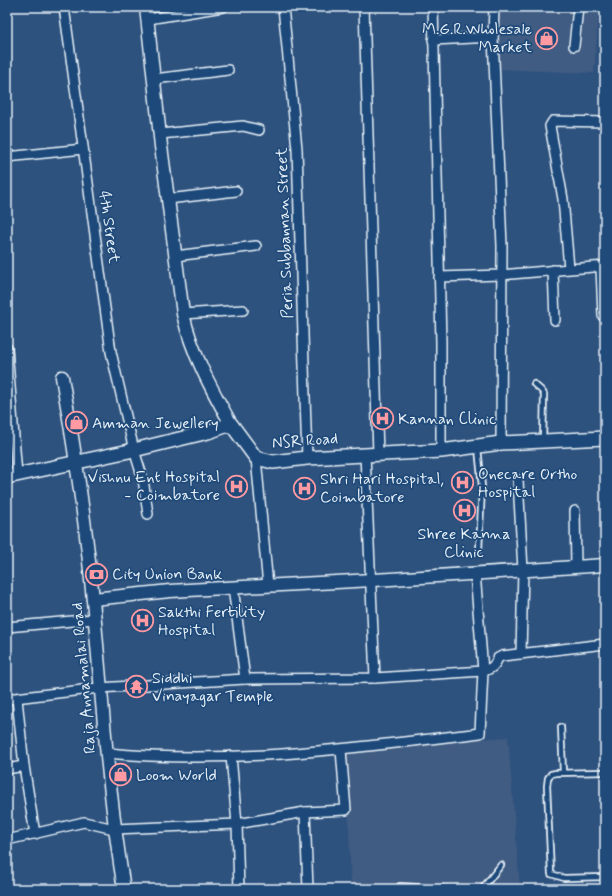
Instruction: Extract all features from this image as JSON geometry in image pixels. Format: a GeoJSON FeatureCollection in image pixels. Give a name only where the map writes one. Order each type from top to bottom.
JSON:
{"type":"FeatureCollection","features":[{"type":"Feature","properties":{"kind":"main road","name":"NSR Road"},"geometry":{"type":"LineString","coordinates":[[231,424],[256,458],[273,462],[307,458],[441,451],[501,443],[605,438]]}},
{"type":"Feature","properties":{"kind":"main road"},"geometry":{"type":"LineString","coordinates":[[12,476],[134,450],[208,432],[231,424]]}},
{"type":"Feature","properties":{"kind":"street","name":"4th Street"},"geometry":{"type":"LineString","coordinates":[[64,7],[111,352],[134,450],[143,479],[148,514]]}},
{"type":"Feature","properties":{"kind":"street"},"geometry":{"type":"LineString","coordinates":[[146,7],[160,134],[183,314],[189,340],[205,379],[231,424]]}},
{"type":"Feature","properties":{"kind":"street"},"geometry":{"type":"LineString","coordinates":[[148,19],[223,7]]}},
{"type":"Feature","properties":{"kind":"street","name":"Peria Subbannan Street"},"geometry":{"type":"LineString","coordinates":[[283,7],[297,149],[307,458]]}},
{"type":"Feature","properties":{"kind":"street"},"geometry":{"type":"LineString","coordinates":[[364,7],[371,454],[370,579],[375,678]]}},
{"type":"Feature","properties":{"kind":"street"},"geometry":{"type":"LineString","coordinates":[[433,7],[441,451]]}},
{"type":"Feature","properties":{"kind":"street"},"geometry":{"type":"LineString","coordinates":[[494,7],[493,37],[497,108],[501,275],[501,443]]}},
{"type":"Feature","properties":{"kind":"street"},"geometry":{"type":"LineString","coordinates":[[574,46],[578,7]]}},
{"type":"Feature","properties":{"kind":"street"},"geometry":{"type":"LineString","coordinates":[[433,40],[493,37]]}},
{"type":"Feature","properties":{"kind":"street"},"geometry":{"type":"LineString","coordinates":[[154,79],[228,70]]}},
{"type":"Feature","properties":{"kind":"street"},"geometry":{"type":"LineString","coordinates":[[569,268],[563,199],[550,126],[553,121],[605,122]]}},
{"type":"Feature","properties":{"kind":"street"},"geometry":{"type":"LineString","coordinates":[[160,134],[243,126],[259,130]]}},
{"type":"Feature","properties":{"kind":"street"},"geometry":{"type":"LineString","coordinates":[[7,156],[83,148]]}},
{"type":"Feature","properties":{"kind":"street"},"geometry":{"type":"LineString","coordinates":[[168,199],[236,191]]}},
{"type":"Feature","properties":{"kind":"street"},"geometry":{"type":"LineString","coordinates":[[176,256],[256,246]]}},
{"type":"Feature","properties":{"kind":"street"},"geometry":{"type":"LineString","coordinates":[[439,277],[501,275],[603,266],[603,316]]}},
{"type":"Feature","properties":{"kind":"street"},"geometry":{"type":"LineString","coordinates":[[553,270],[555,320]]}},
{"type":"Feature","properties":{"kind":"street"},"geometry":{"type":"LineString","coordinates":[[183,314],[243,310]]}},
{"type":"Feature","properties":{"kind":"street"},"geometry":{"type":"LineString","coordinates":[[7,348],[12,476]]}},
{"type":"Feature","properties":{"kind":"street","name":"Raja Annamalai Road"},"geometry":{"type":"LineString","coordinates":[[62,377],[78,463],[93,600],[99,688],[114,829],[124,889]]}},
{"type":"Feature","properties":{"kind":"street"},"geometry":{"type":"LineString","coordinates":[[256,458],[268,586]]}},
{"type":"Feature","properties":{"kind":"street"},"geometry":{"type":"LineString","coordinates":[[518,480],[523,570],[521,654]]}},
{"type":"Feature","properties":{"kind":"street"},"geometry":{"type":"LineString","coordinates":[[575,510],[576,566]]}},
{"type":"Feature","properties":{"kind":"street"},"geometry":{"type":"LineString","coordinates":[[93,600],[170,591],[605,565]]}},
{"type":"Feature","properties":{"kind":"street"},"geometry":{"type":"LineString","coordinates":[[107,753],[146,757],[231,756],[341,750],[480,733],[483,670],[476,573]]}},
{"type":"Feature","properties":{"kind":"street"},"geometry":{"type":"LineString","coordinates":[[233,588],[245,678]]}},
{"type":"Feature","properties":{"kind":"street"},"geometry":{"type":"LineString","coordinates":[[7,627],[94,619]]}},
{"type":"Feature","properties":{"kind":"street"},"geometry":{"type":"LineString","coordinates":[[7,699],[99,688],[245,678],[375,678],[483,670],[490,669],[496,664],[498,658],[502,656],[605,644]]}},
{"type":"Feature","properties":{"kind":"street"},"geometry":{"type":"LineString","coordinates":[[17,699],[24,766],[35,834]]}},
{"type":"Feature","properties":{"kind":"street"},"geometry":{"type":"LineString","coordinates":[[7,840],[84,822],[114,829],[237,824],[305,812],[346,810],[341,750]]}},
{"type":"Feature","properties":{"kind":"street"},"geometry":{"type":"LineString","coordinates":[[231,756],[237,824],[239,889]]}},
{"type":"Feature","properties":{"kind":"street"},"geometry":{"type":"LineString","coordinates":[[7,769],[24,766]]}},
{"type":"Feature","properties":{"kind":"street"},"geometry":{"type":"LineString","coordinates":[[305,812],[308,889]]}},
{"type":"Feature","properties":{"kind":"lane"},"geometry":{"type":"LineString","coordinates":[[534,384],[544,394],[543,442]]}},
{"type":"Feature","properties":{"kind":"lane"},"geometry":{"type":"LineString","coordinates":[[478,446],[479,472],[482,487],[479,550]]}},
{"type":"Feature","properties":{"kind":"lane"},"geometry":{"type":"LineString","coordinates":[[561,727],[563,772]]}},
{"type":"Feature","properties":{"kind":"lane"},"geometry":{"type":"LineString","coordinates":[[605,772],[563,772],[551,774],[548,778],[549,869],[551,874],[564,878],[605,877]]}},
{"type":"Feature","properties":{"kind":"lane"},"geometry":{"type":"LineString","coordinates":[[482,889],[501,865]]}},
{"type":"Feature","properties":{"kind":"lane"},"geometry":{"type":"LineString","coordinates":[[400,886],[445,889]]}},
{"type":"Feature","properties":{"kind":"shaded area","name":"M.G.R.Wholesale Market"},"geometry":{"type":"Polygon","coordinates":[[[497,7],[599,7],[594,73],[498,69],[497,7]]]}},
{"type":"Feature","properties":{"kind":"shaded area"},"geometry":{"type":"Polygon","coordinates":[[[508,737],[520,889],[351,889],[347,761],[344,749],[508,737]]]}},
{"type":"Feature","properties":{"kind":"place","name":"M.G.R.Wholesale Market"},"geometry":{"type":"Point","coordinates":[547,38]}},
{"type":"Feature","properties":{"kind":"place","name":"Kannan Clinic"},"geometry":{"type":"Point","coordinates":[383,419]}},
{"type":"Feature","properties":{"kind":"place","name":"Amman Jewellery"},"geometry":{"type":"Point","coordinates":[77,423]}},
{"type":"Feature","properties":{"kind":"place","name":"Onecare Ortho Hospital"},"geometry":{"type":"Point","coordinates":[463,483]}},
{"type":"Feature","properties":{"kind":"place","name":"Vishnu Ent Hospital - Coimbatore"},"geometry":{"type":"Point","coordinates":[236,486]}},
{"type":"Feature","properties":{"kind":"place","name":"Shri Hari Hospital, Coimbatore"},"geometry":{"type":"Point","coordinates":[304,488]}},
{"type":"Feature","properties":{"kind":"place","name":"Shree Kanna Clinic"},"geometry":{"type":"Point","coordinates":[464,511]}},
{"type":"Feature","properties":{"kind":"place","name":"City Union Bank"},"geometry":{"type":"Point","coordinates":[96,574]}},
{"type":"Feature","properties":{"kind":"place","name":"Sakthi Fertility Hospital"},"geometry":{"type":"Point","coordinates":[143,621]}},
{"type":"Feature","properties":{"kind":"place","name":"Siddhi Vinayagar Temple"},"geometry":{"type":"Point","coordinates":[136,687]}},
{"type":"Feature","properties":{"kind":"place","name":"Loom World"},"geometry":{"type":"Point","coordinates":[121,775]}}]}
